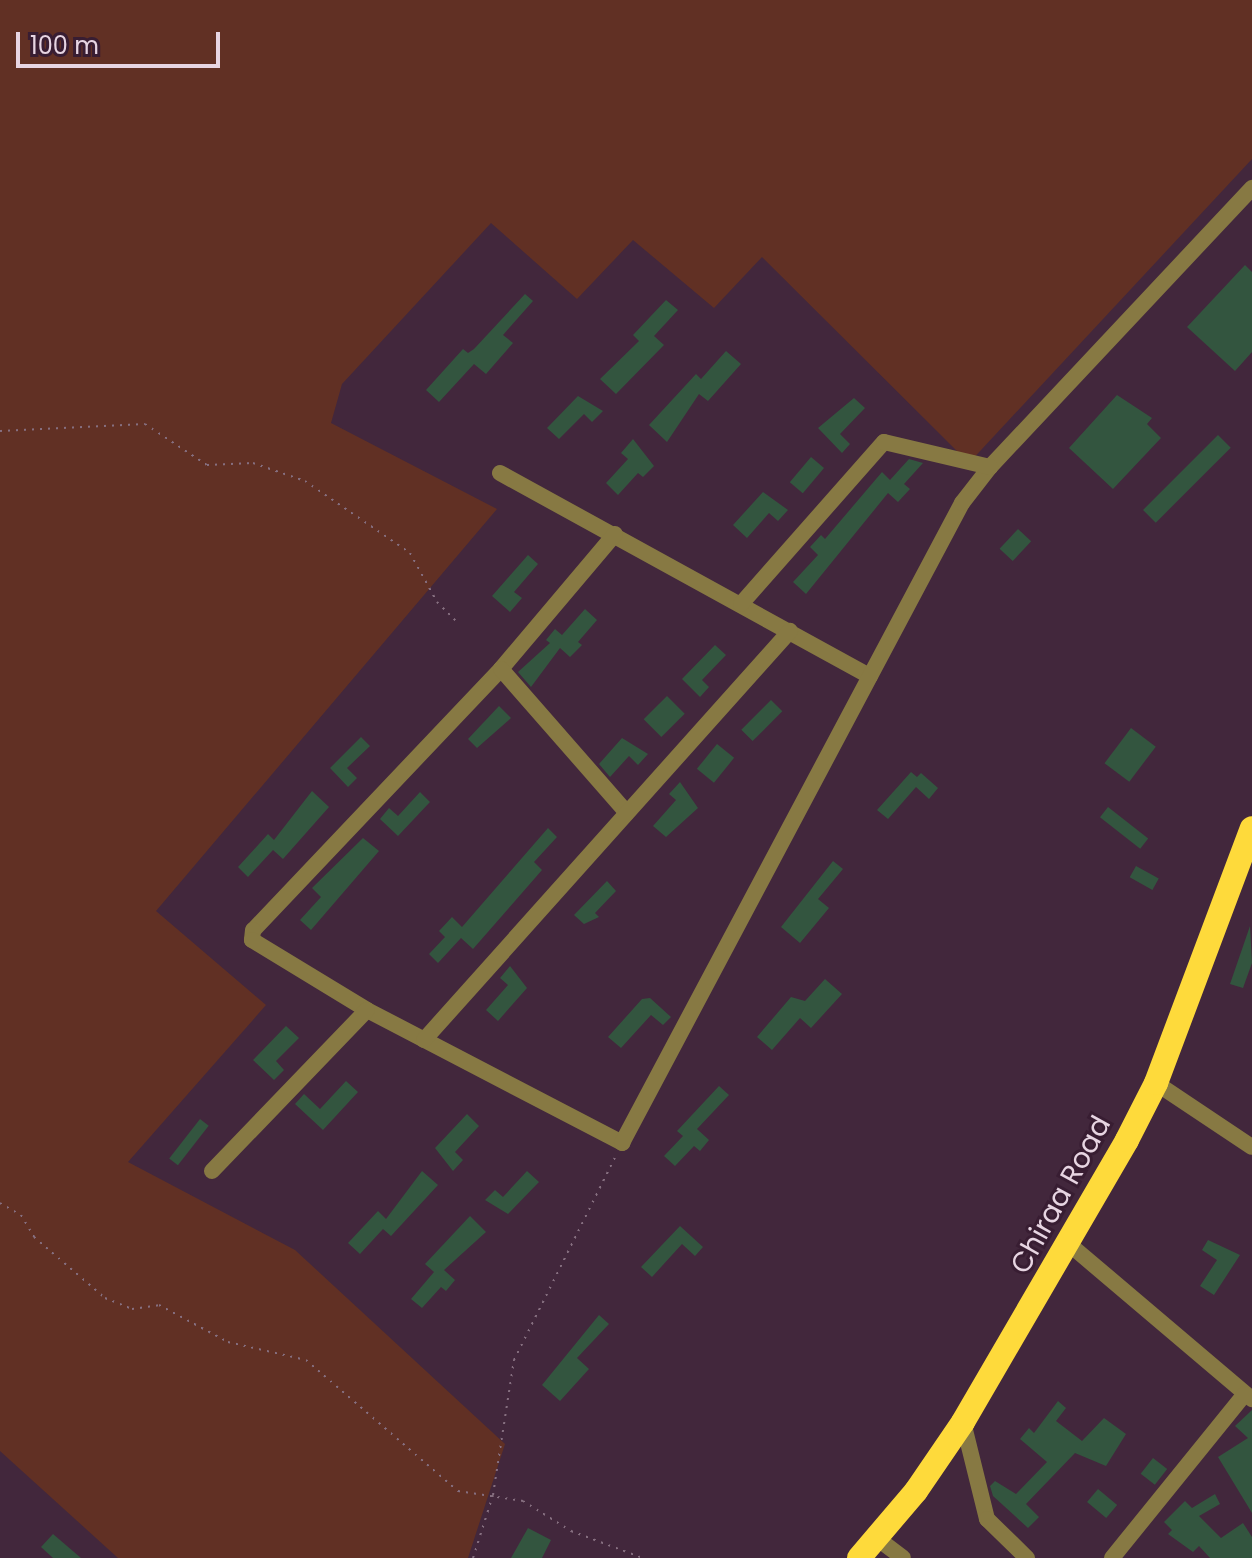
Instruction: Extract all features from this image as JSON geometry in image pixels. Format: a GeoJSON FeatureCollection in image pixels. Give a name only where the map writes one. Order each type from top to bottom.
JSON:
{"type":"FeatureCollection","features":[{"type":"Feature","properties":{"kind":"highway","name":"Chiraa Road"},"geometry":{"type":"LineString","coordinates":[[859,1558],[878,1539],[963,1422],[1069,1244],[1156,1083],[1252,828]]}},
{"type":"Feature","properties":{"kind":"street"},"geometry":{"type":"LineString","coordinates":[[615,534],[501,669],[253,930],[256,945],[367,1010],[622,1143],[948,526],[990,467],[1252,188]]}},
{"type":"Feature","properties":{"kind":"street"},"geometry":{"type":"LineString","coordinates":[[741,604],[884,442],[990,467]]}},
{"type":"Feature","properties":{"kind":"street"},"geometry":{"type":"LineString","coordinates":[[500,473],[870,676]]}},
{"type":"Feature","properties":{"kind":"street"},"geometry":{"type":"LineString","coordinates":[[424,1040],[790,631]]}},
{"type":"Feature","properties":{"kind":"street"},"geometry":{"type":"LineString","coordinates":[[501,669],[627,813]]}},
{"type":"Feature","properties":{"kind":"street"},"geometry":{"type":"LineString","coordinates":[[212,1171],[367,1010]]}},
{"type":"Feature","properties":{"kind":"street"},"geometry":{"type":"LineString","coordinates":[[1156,1083],[1252,1147]]}},
{"type":"Feature","properties":{"kind":"street"},"geometry":{"type":"LineString","coordinates":[[1069,1244],[1171,1326],[1249,1397],[1112,1558]]}},
{"type":"Feature","properties":{"kind":"street"},"geometry":{"type":"LineString","coordinates":[[963,1422],[987,1519],[1027,1558]]}},
{"type":"Feature","properties":{"kind":"street"},"geometry":{"type":"LineString","coordinates":[[878,1539],[903,1558]]}},
{"type":"Feature","properties":{"kind":"path"},"geometry":{"type":"LineString","coordinates":[[0,431],[145,424],[207,465],[253,463],[305,481],[410,553],[437,602],[456,621]]}},
{"type":"Feature","properties":{"kind":"path"},"geometry":{"type":"LineString","coordinates":[[473,1558],[493,1497],[514,1360],[622,1143]]}},
{"type":"Feature","properties":{"kind":"path"},"geometry":{"type":"LineString","coordinates":[[0,1203],[21,1215],[34,1237],[105,1298],[132,1309],[159,1305],[228,1342],[306,1360],[458,1491],[523,1501],[571,1531],[643,1558]]}},
{"type":"Feature","properties":{"kind":"shaded area"},"geometry":{"type":"Polygon","coordinates":[[[0,0],[1252,0],[1252,159],[969,463],[762,257],[714,308],[633,240],[577,299],[491,223],[342,384],[331,423],[497,509],[156,911],[266,1005],[128,1162],[295,1250],[505,1444],[468,1558],[118,1558],[0,1451],[0,0]]]}},
{"type":"Feature","properties":{"kind":"building"},"geometry":{"type":"Polygon","coordinates":[[[1245,265],[1252,272],[1252,352],[1235,371],[1187,327],[1245,265]]]}},
{"type":"Feature","properties":{"kind":"building"},"geometry":{"type":"Polygon","coordinates":[[[525,294],[533,301],[503,335],[513,343],[486,374],[474,364],[439,402],[426,390],[463,349],[468,353],[474,349],[525,294]]]}},
{"type":"Feature","properties":{"kind":"building"},"geometry":{"type":"Polygon","coordinates":[[[666,300],[678,310],[654,336],[664,345],[616,394],[600,379],[639,341],[633,335],[666,300]]]}},
{"type":"Feature","properties":{"kind":"building"},"geometry":{"type":"Polygon","coordinates":[[[726,351],[741,364],[708,401],[699,394],[667,442],[649,425],[696,374],[701,379],[726,351]]]}},
{"type":"Feature","properties":{"kind":"building"},"geometry":{"type":"Polygon","coordinates":[[[1117,395],[1152,418],[1147,424],[1161,438],[1113,489],[1069,448],[1117,395]]]}},
{"type":"Feature","properties":{"kind":"building"},"geometry":{"type":"Polygon","coordinates":[[[578,396],[603,411],[592,422],[584,414],[559,439],[547,428],[578,396]]]}},
{"type":"Feature","properties":{"kind":"building"},"geometry":{"type":"Polygon","coordinates":[[[854,398],[865,408],[840,434],[850,444],[842,453],[818,428],[854,398]]]}},
{"type":"Feature","properties":{"kind":"building"},"geometry":{"type":"Polygon","coordinates":[[[1218,435],[1231,448],[1156,523],[1143,510],[1218,435]]]}},
{"type":"Feature","properties":{"kind":"building"},"geometry":{"type":"Polygon","coordinates":[[[633,439],[654,466],[643,477],[638,473],[618,495],[606,483],[628,459],[621,453],[633,439]]]}},
{"type":"Feature","properties":{"kind":"building"},"geometry":{"type":"Polygon","coordinates":[[[811,457],[824,468],[803,493],[790,482],[811,457]]]}},
{"type":"Feature","properties":{"kind":"building"},"geometry":{"type":"Polygon","coordinates":[[[909,459],[923,463],[904,484],[910,489],[898,502],[888,493],[806,594],[793,582],[818,555],[810,547],[821,535],[825,539],[882,472],[890,480],[909,459]]]}},
{"type":"Feature","properties":{"kind":"building"},"geometry":{"type":"Polygon","coordinates":[[[763,492],[788,510],[778,521],[769,513],[747,538],[733,525],[763,492]]]}},
{"type":"Feature","properties":{"kind":"building"},"geometry":{"type":"Polygon","coordinates":[[[1018,529],[1031,541],[1013,561],[1000,549],[1018,529]]]}},
{"type":"Feature","properties":{"kind":"building"},"geometry":{"type":"Polygon","coordinates":[[[528,555],[538,564],[514,592],[522,598],[510,612],[492,596],[528,555]]]}},
{"type":"Feature","properties":{"kind":"building"},"geometry":{"type":"Polygon","coordinates":[[[585,609],[597,620],[578,642],[582,645],[570,657],[560,648],[531,687],[518,672],[550,643],[546,640],[555,629],[562,635],[585,609]]]}},
{"type":"Feature","properties":{"kind":"building"},"geometry":{"type":"Polygon","coordinates":[[[715,645],[726,655],[702,680],[709,687],[700,697],[682,679],[715,645]]]}},
{"type":"Feature","properties":{"kind":"building"},"geometry":{"type":"Polygon","coordinates":[[[667,696],[685,714],[661,737],[644,719],[667,696]]]}},
{"type":"Feature","properties":{"kind":"building"},"geometry":{"type":"Polygon","coordinates":[[[771,700],[782,711],[753,741],[741,730],[771,700]]]}},
{"type":"Feature","properties":{"kind":"building"},"geometry":{"type":"Polygon","coordinates":[[[499,706],[511,718],[477,748],[468,739],[499,706]]]}},
{"type":"Feature","properties":{"kind":"building"},"geometry":{"type":"Polygon","coordinates":[[[1131,728],[1156,747],[1129,782],[1105,763],[1131,728]]]}},
{"type":"Feature","properties":{"kind":"building"},"geometry":{"type":"Polygon","coordinates":[[[361,737],[370,746],[347,768],[357,778],[348,787],[330,768],[361,737]]]}},
{"type":"Feature","properties":{"kind":"building"},"geometry":{"type":"Polygon","coordinates":[[[622,738],[648,754],[638,765],[629,756],[610,777],[599,764],[622,738]]]}},
{"type":"Feature","properties":{"kind":"building"},"geometry":{"type":"Polygon","coordinates":[[[717,744],[734,758],[714,783],[697,769],[717,744]]]}},
{"type":"Feature","properties":{"kind":"building"},"geometry":{"type":"Polygon","coordinates":[[[911,772],[917,777],[921,773],[938,788],[929,799],[916,787],[888,819],[877,810],[911,772]]]}},
{"type":"Feature","properties":{"kind":"building"},"geometry":{"type":"Polygon","coordinates":[[[680,782],[698,808],[666,837],[653,826],[676,800],[669,794],[680,782]]]}},
{"type":"Feature","properties":{"kind":"building"},"geometry":{"type":"Polygon","coordinates":[[[312,791],[329,807],[283,859],[273,850],[248,877],[238,867],[268,834],[274,840],[312,791]]]}},
{"type":"Feature","properties":{"kind":"building"},"geometry":{"type":"Polygon","coordinates":[[[420,792],[430,802],[398,836],[380,819],[389,808],[398,816],[420,792]]]}},
{"type":"Feature","properties":{"kind":"building"},"geometry":{"type":"Polygon","coordinates":[[[1108,807],[1148,838],[1140,849],[1100,817],[1108,807]]]}},
{"type":"Feature","properties":{"kind":"building"},"geometry":{"type":"Polygon","coordinates":[[[548,828],[557,837],[534,862],[542,870],[473,949],[461,938],[438,963],[429,954],[445,937],[439,931],[452,917],[462,927],[548,828]]]}},
{"type":"Feature","properties":{"kind":"building"},"geometry":{"type":"Polygon","coordinates":[[[363,838],[379,851],[311,930],[300,920],[321,897],[312,888],[363,838]]]}},
{"type":"Feature","properties":{"kind":"building"},"geometry":{"type":"Polygon","coordinates":[[[833,861],[843,869],[818,899],[829,908],[800,943],[781,927],[833,861]]]}},
{"type":"Feature","properties":{"kind":"building"},"geometry":{"type":"Polygon","coordinates":[[[1136,866],[1159,879],[1152,890],[1130,877],[1136,866]]]}},
{"type":"Feature","properties":{"kind":"building"},"geometry":{"type":"Polygon","coordinates":[[[607,881],[616,891],[595,913],[599,917],[584,924],[574,915],[607,881]]]}},
{"type":"Feature","properties":{"kind":"building"},"geometry":{"type":"Polygon","coordinates":[[[1250,926],[1252,963],[1243,988],[1230,984],[1250,926]]]}},
{"type":"Feature","properties":{"kind":"building"},"geometry":{"type":"Polygon","coordinates":[[[510,966],[527,988],[498,1021],[486,1010],[508,985],[500,978],[510,966]]]}},
{"type":"Feature","properties":{"kind":"building"},"geometry":{"type":"Polygon","coordinates":[[[825,979],[842,994],[811,1028],[800,1018],[772,1050],[757,1037],[791,997],[805,1001],[825,979]]]}},
{"type":"Feature","properties":{"kind":"building"},"geometry":{"type":"Polygon","coordinates":[[[650,998],[671,1017],[663,1025],[651,1015],[621,1048],[608,1037],[642,999],[650,998]]]}},
{"type":"Feature","properties":{"kind":"building"},"geometry":{"type":"Polygon","coordinates":[[[286,1026],[299,1038],[276,1061],[284,1070],[274,1080],[253,1060],[286,1026]]]}},
{"type":"Feature","properties":{"kind":"building"},"geometry":{"type":"Polygon","coordinates":[[[346,1081],[358,1092],[323,1130],[295,1104],[304,1094],[320,1109],[346,1081]]]}},
{"type":"Feature","properties":{"kind":"building"},"geometry":{"type":"Polygon","coordinates":[[[719,1086],[729,1095],[697,1129],[709,1140],[700,1151],[694,1146],[675,1166],[664,1156],[683,1136],[677,1131],[719,1086]]]}},
{"type":"Feature","properties":{"kind":"building"},"geometry":{"type":"Polygon","coordinates":[[[467,1114],[479,1126],[455,1152],[463,1160],[453,1171],[435,1148],[467,1114]]]}},
{"type":"Feature","properties":{"kind":"building"},"geometry":{"type":"Polygon","coordinates":[[[200,1119],[209,1126],[178,1165],[169,1158],[200,1119]]]}},
{"type":"Feature","properties":{"kind":"building"},"geometry":{"type":"Polygon","coordinates":[[[422,1171],[438,1185],[391,1236],[383,1229],[360,1254],[348,1243],[378,1211],[386,1219],[422,1171]]]}},
{"type":"Feature","properties":{"kind":"building"},"geometry":{"type":"Polygon","coordinates":[[[527,1171],[539,1182],[508,1214],[485,1200],[495,1190],[503,1197],[527,1171]]]}},
{"type":"Feature","properties":{"kind":"building"},"geometry":{"type":"Polygon","coordinates":[[[470,1216],[486,1232],[444,1270],[455,1280],[446,1291],[441,1287],[422,1308],[411,1299],[434,1272],[425,1264],[470,1216]]]}},
{"type":"Feature","properties":{"kind":"building"},"geometry":{"type":"Polygon","coordinates":[[[680,1226],[703,1247],[695,1256],[682,1244],[652,1277],[641,1267],[680,1226]]]}},
{"type":"Feature","properties":{"kind":"building"},"geometry":{"type":"Polygon","coordinates":[[[1208,1240],[1240,1255],[1214,1295],[1200,1286],[1217,1260],[1202,1250],[1208,1240]]]}},
{"type":"Feature","properties":{"kind":"building"},"geometry":{"type":"Polygon","coordinates":[[[599,1315],[609,1324],[577,1358],[589,1369],[560,1401],[542,1385],[599,1315]]]}},
{"type":"Feature","properties":{"kind":"building"},"geometry":{"type":"Polygon","coordinates":[[[1058,1401],[1066,1408],[1056,1421],[1082,1441],[1104,1418],[1126,1434],[1106,1466],[1075,1453],[1026,1504],[1039,1517],[1028,1528],[993,1496],[990,1486],[995,1481],[1016,1494],[1047,1462],[1020,1439],[1029,1428],[1034,1433],[1058,1401]]]}},
{"type":"Feature","properties":{"kind":"building"},"geometry":{"type":"Polygon","coordinates":[[[1252,1410],[1252,1513],[1218,1457],[1248,1438],[1235,1426],[1252,1410]]]}},
{"type":"Feature","properties":{"kind":"building"},"geometry":{"type":"Polygon","coordinates":[[[1153,1458],[1167,1469],[1155,1485],[1141,1474],[1153,1458]]]}},
{"type":"Feature","properties":{"kind":"building"},"geometry":{"type":"Polygon","coordinates":[[[1098,1489],[1117,1505],[1106,1518],[1087,1502],[1098,1489]]]}},
{"type":"Feature","properties":{"kind":"building"},"geometry":{"type":"Polygon","coordinates":[[[1215,1494],[1220,1504],[1199,1516],[1221,1538],[1243,1523],[1252,1537],[1252,1558],[1210,1558],[1199,1546],[1193,1552],[1168,1534],[1172,1530],[1164,1522],[1185,1501],[1192,1508],[1215,1494]]]}},
{"type":"Feature","properties":{"kind":"building"},"geometry":{"type":"Polygon","coordinates":[[[528,1528],[551,1540],[542,1558],[511,1558],[528,1528]]]}},
{"type":"Feature","properties":{"kind":"building"},"geometry":{"type":"Polygon","coordinates":[[[53,1534],[81,1558],[53,1558],[41,1547],[53,1534]]]}}]}
